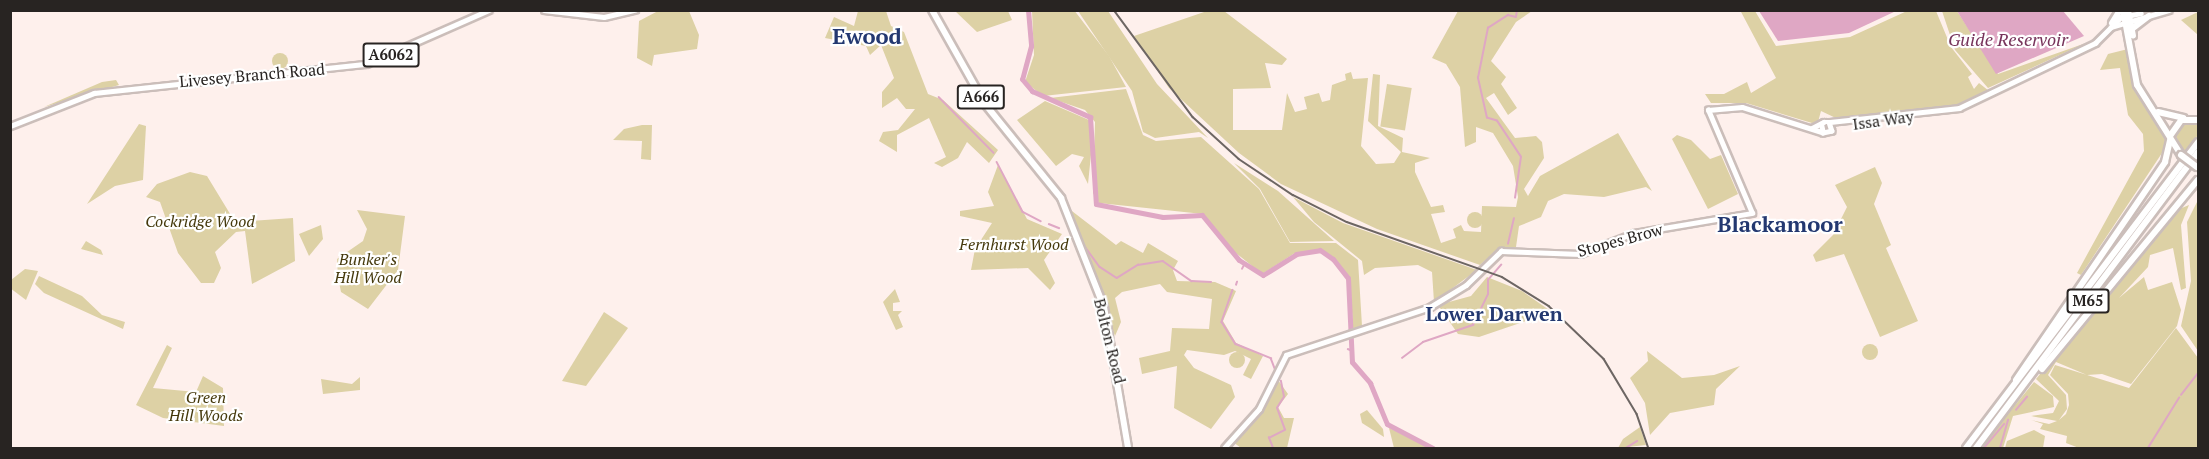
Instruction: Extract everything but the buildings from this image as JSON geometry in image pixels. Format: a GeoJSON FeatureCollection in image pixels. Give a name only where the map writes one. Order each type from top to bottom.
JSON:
{"type":"FeatureCollection","features":[{"type":"Feature","properties":{"kind":"highway","name":"Bolton Road"},"geometry":{"type":"LineString","coordinates":[[932,10],[985,104],[1052,186],[1062,205],[1104,307],[1128,448]]}},
{"type":"Feature","properties":{"kind":"highway"},"geometry":{"type":"LineString","coordinates":[[2113,26],[2126,14]]}},
{"type":"Feature","properties":{"kind":"highway"},"geometry":{"type":"LineString","coordinates":[[2126,14],[2132,29],[2134,64],[2143,92],[2161,114],[2199,120]]}},
{"type":"Feature","properties":{"kind":"highway"},"geometry":{"type":"LineString","coordinates":[[2126,14],[2137,85],[2181,155],[2198,168]]}},
{"type":"Feature","properties":{"kind":"highway"},"geometry":{"type":"LineString","coordinates":[[2132,29],[2149,16]]}},
{"type":"Feature","properties":{"kind":"highway"},"geometry":{"type":"LineString","coordinates":[[1997,416],[2166,159],[2170,138],[2185,118],[2199,113]]}},
{"type":"Feature","properties":{"kind":"highway","name":"M65"},"geometry":{"type":"LineString","coordinates":[[1976,448],[1997,416],[2199,142]]}},
{"type":"Feature","properties":{"kind":"highway","name":"M65"},"geometry":{"type":"LineString","coordinates":[[1997,416],[2199,152]]}},
{"type":"Feature","properties":{"kind":"highway","name":"M65"},"geometry":{"type":"LineString","coordinates":[[1966,448],[1997,416],[2199,180]]}},
{"type":"Feature","properties":{"kind":"main road","name":"Livesey Branch Road"},"geometry":{"type":"LineString","coordinates":[[10,126],[94,93],[366,64],[489,10]]}},
{"type":"Feature","properties":{"kind":"main road"},"geometry":{"type":"LineString","coordinates":[[544,10],[604,17],[636,10]]}},
{"type":"Feature","properties":{"kind":"main road"},"geometry":{"type":"LineString","coordinates":[[2126,14],[2149,16],[2169,10]]}},
{"type":"Feature","properties":{"kind":"main road"},"geometry":{"type":"LineString","coordinates":[[2126,14],[2139,12],[2149,16]]}},
{"type":"Feature","properties":{"kind":"main road","name":"Issa Way"},"geometry":{"type":"LineString","coordinates":[[1821,124],[1841,125],[1959,108],[2095,43],[2126,14]]}},
{"type":"Feature","properties":{"kind":"main road"},"geometry":{"type":"LineString","coordinates":[[2113,26],[2129,36]]}},
{"type":"Feature","properties":{"kind":"main road","name":"Stopes Brow"},"geometry":{"type":"LineString","coordinates":[[1224,448],[1259,408],[1286,355],[1336,342],[1339,333],[1348,333],[1430,307],[1466,285],[1486,262],[1501,251],[1524,250],[1580,254],[1634,233],[1752,213],[1708,110],[1742,107],[1810,128]]}},
{"type":"Feature","properties":{"kind":"main road"},"geometry":{"type":"LineString","coordinates":[[1830,123],[1832,130]]}},
{"type":"Feature","properties":{"kind":"main road"},"geometry":{"type":"LineString","coordinates":[[1821,124],[1822,132],[1810,128],[1821,124]]}},
{"type":"Feature","properties":{"kind":"main road","name":"Issa Way"},"geometry":{"type":"LineString","coordinates":[[1822,132],[1841,125]]}},
{"type":"Feature","properties":{"kind":"green space"},"geometry":{"type":"Polygon","coordinates":[[[1074,10],[1109,56],[1126,87],[1043,96],[1025,82],[1034,55],[1032,11],[1074,10]]]}},
{"type":"Feature","properties":{"kind":"green space"},"geometry":{"type":"Polygon","coordinates":[[[1740,10],[1755,11],[1776,46],[1850,37],[1907,11],[1936,11],[1951,47],[1972,74],[1968,77],[1974,89],[1979,83],[1989,91],[1959,105],[1894,114],[1840,120],[1821,111],[1818,122],[1812,123],[1746,103],[1711,103],[1705,94],[1724,94],[1747,82],[1751,93],[1776,78],[1740,10]]]}},
{"type":"Feature","properties":{"kind":"green space"},"geometry":{"type":"Polygon","coordinates":[[[658,11],[689,11],[699,35],[697,49],[654,55],[652,66],[637,58],[639,21],[658,11]]]}},
{"type":"Feature","properties":{"kind":"green space"},"geometry":{"type":"Polygon","coordinates":[[[858,11],[886,11],[891,26],[904,32],[928,94],[943,100],[998,150],[989,163],[967,142],[958,158],[942,167],[934,163],[946,157],[929,118],[897,135],[897,152],[879,141],[883,132],[898,130],[915,109],[906,109],[897,98],[882,108],[882,92],[894,78],[881,45],[870,55],[866,46],[825,38],[834,17],[854,26],[858,11]]]}},
{"type":"Feature","properties":{"kind":"green space"},"geometry":{"type":"Polygon","coordinates":[[[955,11],[1008,11],[1012,20],[977,32],[955,11]]]}},
{"type":"Feature","properties":{"kind":"green space"},"geometry":{"type":"Polygon","coordinates":[[[1078,11],[1108,11],[1157,84],[1208,138],[1199,132],[1155,138],[1143,132],[1132,91],[1078,11]]]}},
{"type":"Feature","properties":{"kind":"green space"},"geometry":{"type":"Polygon","coordinates":[[[1207,11],[1224,11],[1287,59],[1282,65],[1265,63],[1271,88],[1233,89],[1233,130],[1282,130],[1287,93],[1295,112],[1307,109],[1304,97],[1319,93],[1322,102],[1330,100],[1332,85],[1346,80],[1345,74],[1351,72],[1353,79],[1368,78],[1361,146],[1376,164],[1394,163],[1401,152],[1368,121],[1373,74],[1380,75],[1378,126],[1403,138],[1402,152],[1430,158],[1415,163],[1415,172],[1431,207],[1443,205],[1445,212],[1431,214],[1441,243],[1456,238],[1453,229],[1461,225],[1464,231],[1481,232],[1482,206],[1516,207],[1518,197],[1513,166],[1493,133],[1476,127],[1476,142],[1465,147],[1460,87],[1446,64],[1432,58],[1458,11],[1532,11],[1516,22],[1491,61],[1506,77],[1501,84],[1517,108],[1508,115],[1494,93],[1486,98],[1515,138],[1536,136],[1542,142],[1544,158],[1524,189],[1528,196],[1540,176],[1618,133],[1652,191],[1646,187],[1604,197],[1564,194],[1548,201],[1541,217],[1519,226],[1516,247],[1497,250],[1480,265],[1377,229],[1281,184],[1239,153],[1169,88],[1134,36],[1207,11]]]}},
{"type":"Feature","properties":{"kind":"green space"},"geometry":{"type":"Polygon","coordinates":[[[1942,11],[1957,11],[1998,74],[2086,43],[1988,88],[1955,50],[1942,11]]]}},
{"type":"Feature","properties":{"kind":"green space"},"geometry":{"type":"Polygon","coordinates":[[[2198,12],[2198,35],[2181,20],[2198,12]]]}},
{"type":"Feature","properties":{"kind":"green space"},"geometry":{"type":"Polygon","coordinates":[[[2128,49],[2138,94],[2161,123],[2168,144],[2081,275],[2077,273],[2144,151],[2143,134],[2128,115],[2120,68],[2100,70],[2108,54],[2128,49]]]}},
{"type":"Feature","properties":{"kind":"green space"},"geometry":{"type":"Polygon","coordinates":[[[277,53],[283,53],[288,61],[286,67],[277,69],[272,64],[272,58],[277,53]]]}},
{"type":"Feature","properties":{"kind":"green space"},"geometry":{"type":"Polygon","coordinates":[[[116,80],[119,85],[44,107],[102,82],[116,80]]]}},
{"type":"Feature","properties":{"kind":"green space"},"geometry":{"type":"Polygon","coordinates":[[[1387,84],[1412,88],[1405,130],[1380,126],[1387,84]]]}},
{"type":"Feature","properties":{"kind":"green space"},"geometry":{"type":"Polygon","coordinates":[[[1126,89],[1143,135],[1156,141],[1201,137],[1259,189],[1290,243],[1336,243],[1358,260],[1362,326],[1353,329],[1350,277],[1321,250],[1295,253],[1262,274],[1226,245],[1203,214],[1099,203],[1093,193],[1095,122],[1085,110],[1050,98],[1126,89]]]}},
{"type":"Feature","properties":{"kind":"green space"},"geometry":{"type":"Polygon","coordinates":[[[1045,101],[1089,120],[1093,135],[1088,184],[1079,166],[1084,157],[1072,154],[1056,166],[1017,120],[1045,101]]]}},
{"type":"Feature","properties":{"kind":"green space"},"geometry":{"type":"Polygon","coordinates":[[[2186,122],[2198,125],[2198,135],[2185,153],[2175,135],[2186,122]]]}},
{"type":"Feature","properties":{"kind":"green space"},"geometry":{"type":"Polygon","coordinates":[[[139,124],[146,126],[143,180],[115,186],[87,204],[139,124]]]}},
{"type":"Feature","properties":{"kind":"green space"},"geometry":{"type":"Polygon","coordinates":[[[652,125],[651,160],[641,159],[642,141],[613,140],[624,129],[652,125]]]}},
{"type":"Feature","properties":{"kind":"green space"},"geometry":{"type":"Polygon","coordinates":[[[1677,135],[1691,140],[1710,159],[1721,155],[1738,194],[1708,209],[1672,139],[1677,135]]]}},
{"type":"Feature","properties":{"kind":"green space"},"geometry":{"type":"Polygon","coordinates":[[[1234,163],[1278,191],[1334,241],[1290,242],[1260,189],[1234,163]]]}},
{"type":"Feature","properties":{"kind":"green space","name":"Fernhurst Wood"},"geometry":{"type":"Polygon","coordinates":[[[998,165],[1027,219],[1062,234],[1044,260],[1055,283],[1050,290],[1028,268],[971,270],[975,249],[992,223],[960,216],[960,211],[994,206],[988,192],[998,165]]]}},
{"type":"Feature","properties":{"kind":"green space"},"geometry":{"type":"Polygon","coordinates":[[[1875,167],[1882,183],[1874,204],[1891,245],[1886,248],[1918,321],[1880,337],[1844,254],[1816,262],[1813,255],[1833,235],[1847,207],[1835,185],[1875,167]]]}},
{"type":"Feature","properties":{"kind":"green space","name":"Cockridge Wood"},"geometry":{"type":"Polygon","coordinates":[[[190,172],[207,176],[235,222],[293,218],[295,261],[252,284],[245,231],[236,232],[215,252],[221,268],[214,283],[201,283],[178,253],[160,202],[146,197],[157,184],[190,172]]]}},
{"type":"Feature","properties":{"kind":"green space"},"geometry":{"type":"Polygon","coordinates":[[[1293,197],[1343,223],[1477,270],[1434,302],[1432,272],[1418,265],[1375,268],[1364,275],[1362,261],[1314,222],[1293,197]]]}},
{"type":"Feature","properties":{"kind":"green space"},"geometry":{"type":"Polygon","coordinates":[[[2198,200],[2198,351],[2181,326],[2191,281],[2187,222],[2198,200]]]}},
{"type":"Feature","properties":{"kind":"green space"},"geometry":{"type":"Polygon","coordinates":[[[2189,205],[2181,225],[2186,288],[2181,290],[2173,248],[2150,255],[2148,267],[2119,298],[2144,277],[2148,290],[2172,282],[2181,310],[2177,326],[2131,384],[2102,374],[2087,375],[2129,388],[2176,328],[2198,358],[2198,448],[2079,448],[2066,443],[2067,436],[2040,429],[2043,424],[2031,420],[2049,424],[2057,421],[2031,416],[2053,413],[2059,401],[2036,379],[2177,210],[2189,205]],[[2056,362],[2048,375],[2066,395],[2067,409],[2059,420],[2066,414],[2069,405],[2068,394],[2050,375],[2055,365],[2087,375],[2056,362]]]}},
{"type":"Feature","properties":{"kind":"green space"},"geometry":{"type":"Polygon","coordinates":[[[1068,208],[1116,245],[1121,241],[1143,253],[1148,243],[1178,261],[1173,270],[1177,281],[1215,282],[1236,291],[1223,321],[1236,343],[1263,356],[1251,379],[1243,375],[1251,359],[1235,351],[1224,355],[1187,350],[1184,355],[1194,368],[1231,385],[1235,397],[1211,429],[1174,408],[1177,366],[1142,374],[1139,358],[1170,351],[1172,328],[1209,329],[1212,299],[1167,292],[1160,284],[1122,292],[1115,298],[1121,322],[1115,336],[1068,208]]]}},
{"type":"Feature","properties":{"kind":"green space","name":"Bunker's Hill Wood"},"geometry":{"type":"Polygon","coordinates":[[[357,210],[405,216],[398,270],[368,309],[341,292],[338,277],[337,259],[363,241],[367,229],[357,210]]]}},
{"type":"Feature","properties":{"kind":"green space"},"geometry":{"type":"Polygon","coordinates":[[[1472,212],[1478,212],[1483,220],[1481,226],[1472,228],[1467,223],[1467,217],[1472,212]]]}},
{"type":"Feature","properties":{"kind":"green space"},"geometry":{"type":"Polygon","coordinates":[[[321,225],[323,239],[309,256],[299,234],[321,225]]]}},
{"type":"Feature","properties":{"kind":"green space"},"geometry":{"type":"Polygon","coordinates":[[[86,241],[101,250],[103,255],[81,249],[86,241]]]}},
{"type":"Feature","properties":{"kind":"green space"},"geometry":{"type":"Polygon","coordinates":[[[25,269],[38,271],[26,300],[10,288],[11,280],[25,269]]]}},
{"type":"Feature","properties":{"kind":"green space"},"geometry":{"type":"Polygon","coordinates":[[[39,276],[82,296],[102,315],[125,322],[123,329],[44,293],[35,284],[39,276]]]}},
{"type":"Feature","properties":{"kind":"green space"},"geometry":{"type":"Polygon","coordinates":[[[1487,277],[1522,291],[1552,312],[1479,337],[1458,334],[1438,305],[1471,296],[1487,277]]]}},
{"type":"Feature","properties":{"kind":"green space"},"geometry":{"type":"Polygon","coordinates":[[[895,289],[900,302],[893,303],[893,311],[902,311],[898,315],[903,327],[896,330],[883,302],[895,289]]]}},
{"type":"Feature","properties":{"kind":"green space"},"geometry":{"type":"Polygon","coordinates":[[[604,312],[628,328],[586,386],[562,381],[604,312]]]}},
{"type":"Feature","properties":{"kind":"green space"},"geometry":{"type":"Polygon","coordinates":[[[1870,344],[1878,352],[1870,360],[1862,352],[1870,344]]]}},
{"type":"Feature","properties":{"kind":"green space","name":"Green Hill Woods"},"geometry":{"type":"Polygon","coordinates":[[[167,345],[172,348],[153,388],[196,392],[203,376],[223,388],[224,426],[163,418],[136,405],[167,345]]]}},
{"type":"Feature","properties":{"kind":"green space"},"geometry":{"type":"Polygon","coordinates":[[[1647,351],[1682,378],[1714,375],[1740,366],[1716,389],[1714,405],[1670,413],[1650,435],[1645,403],[1630,378],[1648,361],[1647,351]]]}},
{"type":"Feature","properties":{"kind":"green space"},"geometry":{"type":"Polygon","coordinates":[[[1237,352],[1243,354],[1245,360],[1243,366],[1237,368],[1231,366],[1229,360],[1231,354],[1237,352]]]}},
{"type":"Feature","properties":{"kind":"green space"},"geometry":{"type":"Polygon","coordinates":[[[360,377],[360,390],[323,394],[321,379],[352,384],[360,377]]]}},
{"type":"Feature","properties":{"kind":"green space"},"geometry":{"type":"Polygon","coordinates":[[[1278,380],[1288,394],[1278,407],[1284,418],[1294,418],[1287,448],[1241,448],[1233,442],[1278,380]]]}},
{"type":"Feature","properties":{"kind":"green space"},"geometry":{"type":"Polygon","coordinates":[[[2034,382],[2053,396],[2054,407],[2013,416],[2003,448],[1980,448],[2034,382]]]}},
{"type":"Feature","properties":{"kind":"green space"},"geometry":{"type":"Polygon","coordinates":[[[1367,410],[1383,429],[1384,437],[1362,423],[1360,414],[1367,410]]]}},
{"type":"Feature","properties":{"kind":"green space"},"geometry":{"type":"Polygon","coordinates":[[[1640,427],[1646,445],[1618,448],[1623,439],[1640,427]]]}},
{"type":"Feature","properties":{"kind":"green space"},"geometry":{"type":"Polygon","coordinates":[[[1389,428],[1422,443],[1430,448],[1394,448],[1389,428]]]}},
{"type":"Feature","properties":{"kind":"green space"},"geometry":{"type":"Polygon","coordinates":[[[2034,430],[2045,436],[2043,448],[2005,448],[2007,441],[2034,430]]]}},
{"type":"Feature","properties":{"kind":"water"},"geometry":{"type":"Polygon","coordinates":[[[1759,11],[1896,11],[1849,33],[1778,41],[1759,11]]]}},
{"type":"Feature","properties":{"kind":"water","name":"Guide Reservoir"},"geometry":{"type":"Polygon","coordinates":[[[1957,11],[2063,11],[2084,36],[1996,74],[1957,11]]]}},
{"type":"Feature","properties":{"kind":"waterway"},"geometry":{"type":"LineString","coordinates":[[1028,10],[1031,46],[1022,79],[1032,91],[1090,117],[1096,204],[1163,217],[1202,215],[1239,260],[1263,275],[1296,254],[1320,250],[1333,259],[1348,278],[1352,362],[1370,383],[1387,424],[1433,448]]}},
{"type":"Feature","properties":{"kind":"waterway"},"geometry":{"type":"LineString","coordinates":[[1515,198],[1521,157],[1497,121],[1487,118],[1478,78],[1488,28],[1508,15],[1516,17],[1517,10]]}},
{"type":"Feature","properties":{"kind":"waterway"},"geometry":{"type":"LineString","coordinates":[[939,97],[994,153]]}},
{"type":"Feature","properties":{"kind":"waterway"},"geometry":{"type":"LineString","coordinates":[[997,162],[1023,212],[1041,221]]}},
{"type":"Feature","properties":{"kind":"waterway"},"geometry":{"type":"LineString","coordinates":[[1508,244],[1514,219]]}},
{"type":"Feature","properties":{"kind":"waterway"},"geometry":{"type":"LineString","coordinates":[[1049,224],[1059,228]]}},
{"type":"Feature","properties":{"kind":"waterway"},"geometry":{"type":"LineString","coordinates":[[1081,241],[1100,267],[1117,278],[1138,265],[1163,261],[1192,281],[1211,282]]}},
{"type":"Feature","properties":{"kind":"waterway"},"geometry":{"type":"LineString","coordinates":[[1242,269],[1244,265]]}},
{"type":"Feature","properties":{"kind":"waterway"},"geometry":{"type":"LineString","coordinates":[[1402,358],[1423,342],[1473,325],[1488,294],[1488,280],[1501,265]]}},
{"type":"Feature","properties":{"kind":"waterway"},"geometry":{"type":"LineString","coordinates":[[1233,290],[1222,322],[1236,344],[1271,358],[1276,371]]}},
{"type":"Feature","properties":{"kind":"waterway"},"geometry":{"type":"LineString","coordinates":[[1348,349],[1353,351]]}},
{"type":"Feature","properties":{"kind":"waterway"},"geometry":{"type":"LineString","coordinates":[[2181,395],[2198,373]]}},
{"type":"Feature","properties":{"kind":"waterway"},"geometry":{"type":"LineString","coordinates":[[1273,448],[1269,438],[1285,430],[1277,408],[1284,397],[1281,381]]}},
{"type":"Feature","properties":{"kind":"waterway"},"geometry":{"type":"LineString","coordinates":[[2016,410],[2027,397]]}},
{"type":"Feature","properties":{"kind":"waterway"},"geometry":{"type":"LineString","coordinates":[[2148,448],[2179,398]]}},
{"type":"Feature","properties":{"kind":"waterway"},"geometry":{"type":"LineString","coordinates":[[2000,448],[2008,420]]}},
{"type":"Feature","properties":{"kind":"waterway"},"geometry":{"type":"LineString","coordinates":[[1984,448],[2004,424]]}},
{"type":"Feature","properties":{"kind":"waterway"},"geometry":{"type":"LineString","coordinates":[[1626,448],[1637,441]]}},
{"type":"Feature","properties":{"kind":"railway"},"geometry":{"type":"LineString","coordinates":[[1114,10],[1193,117],[1239,159],[1293,195],[1347,222],[1502,277],[1549,306],[1604,359],[1637,414],[1649,448]]}},
{"type":"Feature","properties":{"kind":"district","name":"Ewood"},"geometry":{"type":"Point","coordinates":[867,36]}},
{"type":"Feature","properties":{"kind":"district","name":"Blackamoor"},"geometry":{"type":"Point","coordinates":[1780,224]}},
{"type":"Feature","properties":{"kind":"district","name":"Lower Darwen"},"geometry":{"type":"Point","coordinates":[1494,313]}}]}
